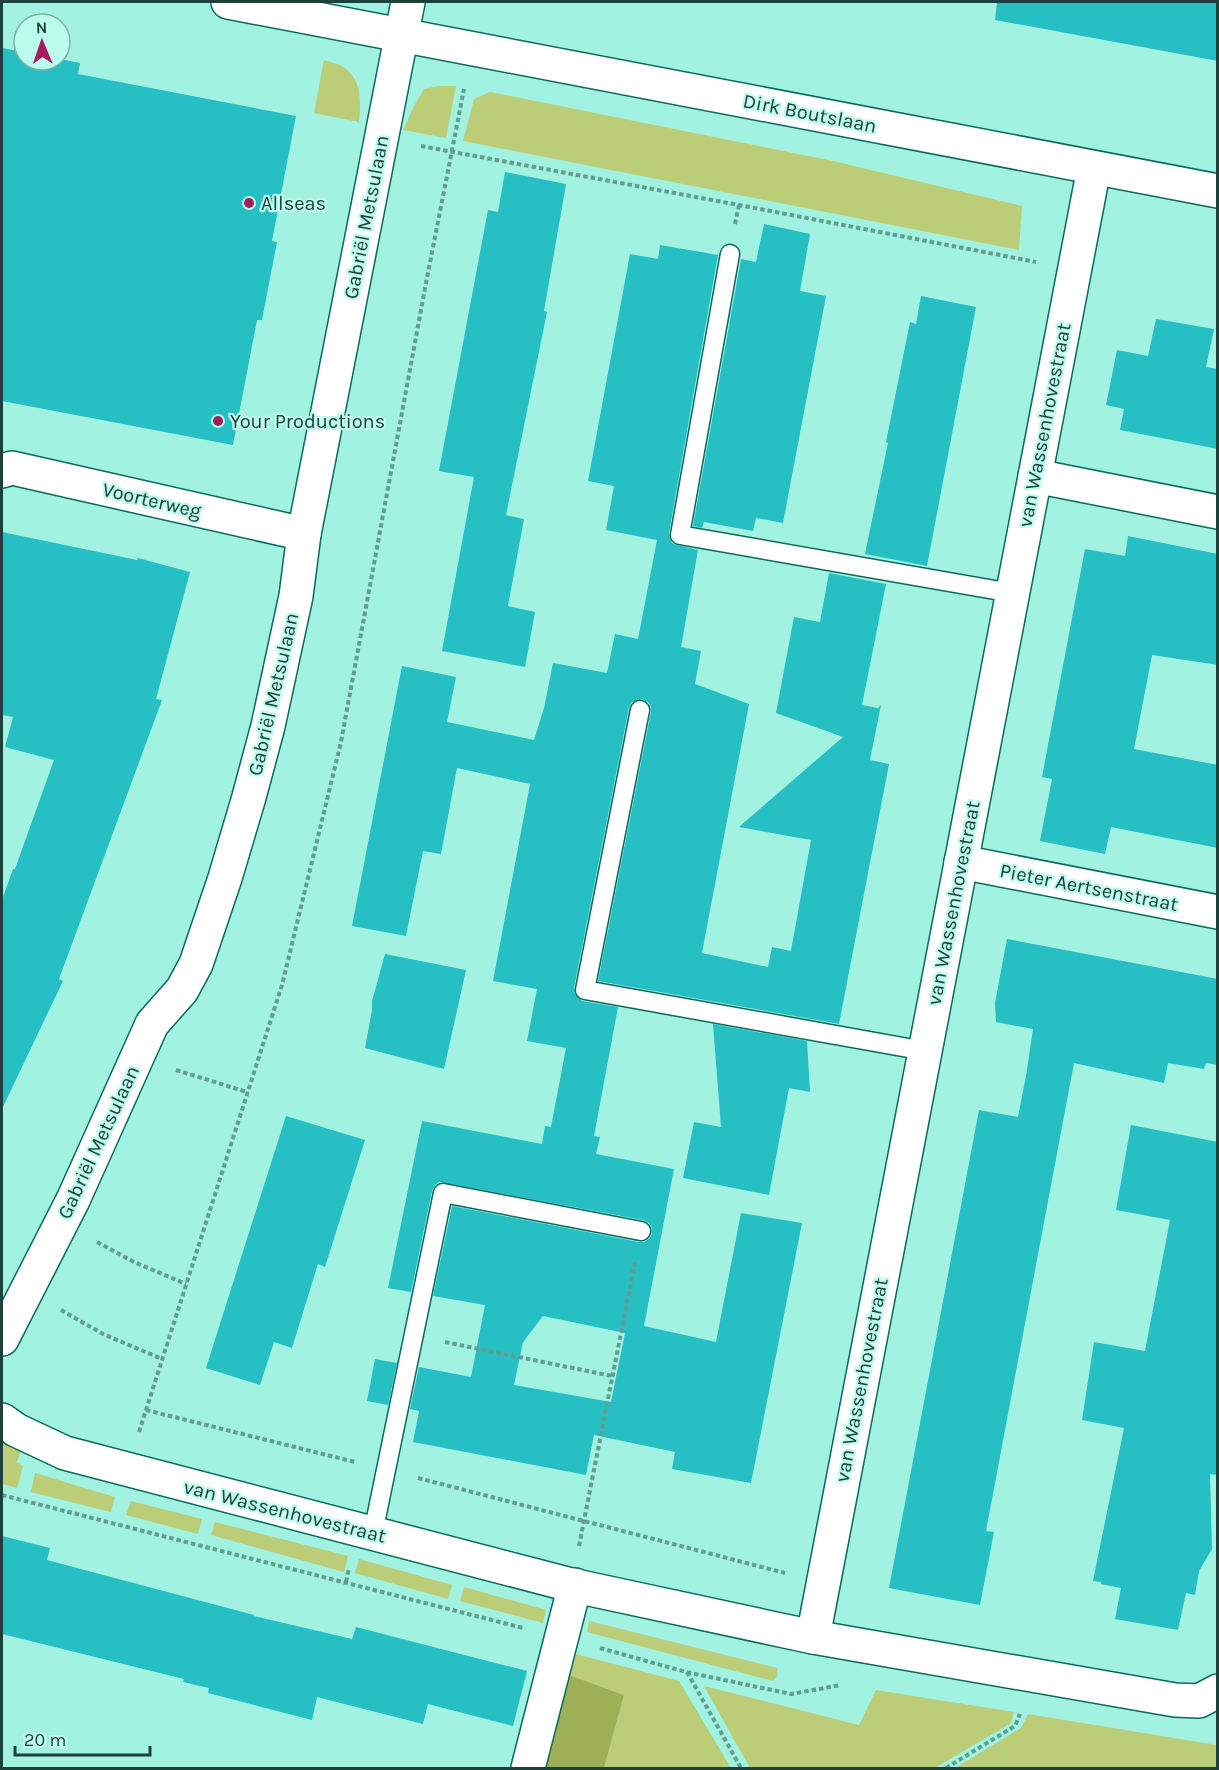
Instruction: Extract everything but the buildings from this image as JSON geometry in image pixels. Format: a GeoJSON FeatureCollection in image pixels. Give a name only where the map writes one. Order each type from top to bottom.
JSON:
{"type":"FeatureCollection","features":[{"type":"Feature","properties":{"kind":"street","name":"Dirk Boutslaan"},"geometry":{"type":"LineString","coordinates":[[228,2],[1218,191]]}},
{"type":"Feature","properties":{"kind":"street","name":"Gabriël Metsulaan"},"geometry":{"type":"LineString","coordinates":[[2,1340],[61,1223],[152,1024],[182,990],[196,964],[225,878],[268,726],[296,596],[304,534],[408,2]]}},
{"type":"Feature","properties":{"kind":"street","name":"van Wassenhovestraat"},"geometry":{"type":"LineString","coordinates":[[813,1637],[1094,168]]}},
{"type":"Feature","properties":{"kind":"street","name":"Voorterweg"},"geometry":{"type":"LineString","coordinates":[[2,471],[12,468],[304,534]]}},
{"type":"Feature","properties":{"kind":"street"},"geometry":{"type":"LineString","coordinates":[[1035,476],[1218,512]]}},
{"type":"Feature","properties":{"kind":"street","name":"Pieter Aertsenstraat"},"geometry":{"type":"LineString","coordinates":[[961,862],[1218,912]]}},
{"type":"Feature","properties":{"kind":"street","name":"van Wassenhovestraat"},"geometry":{"type":"LineString","coordinates":[[2,1420],[16,1430],[65,1453],[573,1585],[813,1637],[1175,1700],[1199,1701],[1218,1691]]}},
{"type":"Feature","properties":{"kind":"street"},"geometry":{"type":"LineString","coordinates":[[528,1768],[573,1585]]}},
{"type":"Feature","properties":{"kind":"lane"},"geometry":{"type":"LineString","coordinates":[[730,254],[680,535],[1012,593]]}},
{"type":"Feature","properties":{"kind":"lane"},"geometry":{"type":"LineString","coordinates":[[640,710],[585,990],[925,1051]]}},
{"type":"Feature","properties":{"kind":"lane"},"geometry":{"type":"LineString","coordinates":[[373,1533],[443,1193],[641,1231]]}},
{"type":"Feature","properties":{"kind":"path"},"geometry":{"type":"LineString","coordinates":[[126,1470],[282,985],[341,742],[472,48]]}},
{"type":"Feature","properties":{"kind":"path"},"geometry":{"type":"LineString","coordinates":[[382,138],[1074,269]]}},
{"type":"Feature","properties":{"kind":"path"},"geometry":{"type":"LineString","coordinates":[[137,1057],[247,1092]]}},
{"type":"Feature","properties":{"kind":"path"},"geometry":{"type":"LineString","coordinates":[[61,1223],[134,1262],[186,1284]]}},
{"type":"Feature","properties":{"kind":"path"},"geometry":{"type":"LineString","coordinates":[[573,1585],[641,1231]]}},
{"type":"Feature","properties":{"kind":"path"},"geometry":{"type":"LineString","coordinates":[[27,1290],[103,1334],[162,1359]]}},
{"type":"Feature","properties":{"kind":"path"},"geometry":{"type":"LineString","coordinates":[[414,1336],[612,1376]]}},
{"type":"Feature","properties":{"kind":"path"},"geometry":{"type":"LineString","coordinates":[[146,1410],[584,1520],[822,1583]]}},
{"type":"Feature","properties":{"kind":"path"},"geometry":{"type":"LineString","coordinates":[[686,1672],[741,1768]]}},
{"type":"Feature","properties":{"kind":"path"},"geometry":{"type":"LineString","coordinates":[[946,1768],[1015,1726],[1024,1705]]}},
{"type":"Feature","properties":{"kind":"green space"},"geometry":{"type":"Polygon","coordinates":[[[324,60],[344,67],[355,80],[360,100],[359,122],[314,113],[324,60]]]}},
{"type":"Feature","properties":{"kind":"green space"},"geometry":{"type":"Polygon","coordinates":[[[456,86],[446,138],[403,130],[424,89],[456,86]]]}},
{"type":"Feature","properties":{"kind":"green space"},"geometry":{"type":"Polygon","coordinates":[[[490,92],[833,161],[1022,206],[1019,250],[463,141],[474,99],[490,92]]]}},
{"type":"Feature","properties":{"kind":"green space"},"geometry":{"type":"Polygon","coordinates":[[[2,1441],[21,1450],[17,1462],[23,1466],[17,1488],[2,1484],[2,1441]]]}},
{"type":"Feature","properties":{"kind":"green space"},"geometry":{"type":"Polygon","coordinates":[[[35,1473],[115,1497],[111,1512],[31,1492],[35,1473]]]}},
{"type":"Feature","properties":{"kind":"green space"},"geometry":{"type":"Polygon","coordinates":[[[131,1501],[202,1519],[198,1534],[126,1515],[131,1501]]]}},
{"type":"Feature","properties":{"kind":"green space"},"geometry":{"type":"Polygon","coordinates":[[[215,1522],[348,1556],[344,1572],[211,1535],[215,1522]]]}},
{"type":"Feature","properties":{"kind":"green space"},"geometry":{"type":"Polygon","coordinates":[[[359,1559],[452,1585],[448,1599],[355,1573],[359,1559]]]}},
{"type":"Feature","properties":{"kind":"green space"},"geometry":{"type":"Polygon","coordinates":[[[464,1587],[546,1610],[543,1623],[460,1601],[464,1587]]]}},
{"type":"Feature","properties":{"kind":"green space"},"geometry":{"type":"Polygon","coordinates":[[[589,1621],[777,1668],[777,1675],[773,1681],[587,1632],[589,1621]]]}},
{"type":"Feature","properties":{"kind":"green space"},"geometry":{"type":"Polygon","coordinates":[[[576,1654],[679,1681],[731,1768],[604,1768],[624,1695],[569,1675],[576,1654]]]}},
{"type":"Feature","properties":{"kind":"green space"},"geometry":{"type":"Polygon","coordinates":[[[569,1675],[624,1695],[604,1768],[544,1768],[569,1675]]]}},
{"type":"Feature","properties":{"kind":"green space"},"geometry":{"type":"Polygon","coordinates":[[[704,1686],[859,1725],[876,1690],[1014,1712],[1011,1723],[935,1768],[750,1768],[704,1686]]]}},
{"type":"Feature","properties":{"kind":"green space"},"geometry":{"type":"Polygon","coordinates":[[[1028,1714],[1217,1745],[1217,1768],[955,1768],[1021,1728],[1028,1714]]]}},
{"type":"Feature","properties":{"kind":"place","name":"Allseas"},"geometry":{"type":"Point","coordinates":[249,203]}},
{"type":"Feature","properties":{"kind":"place","name":"Your Productions"},"geometry":{"type":"Point","coordinates":[218,421]}}]}
